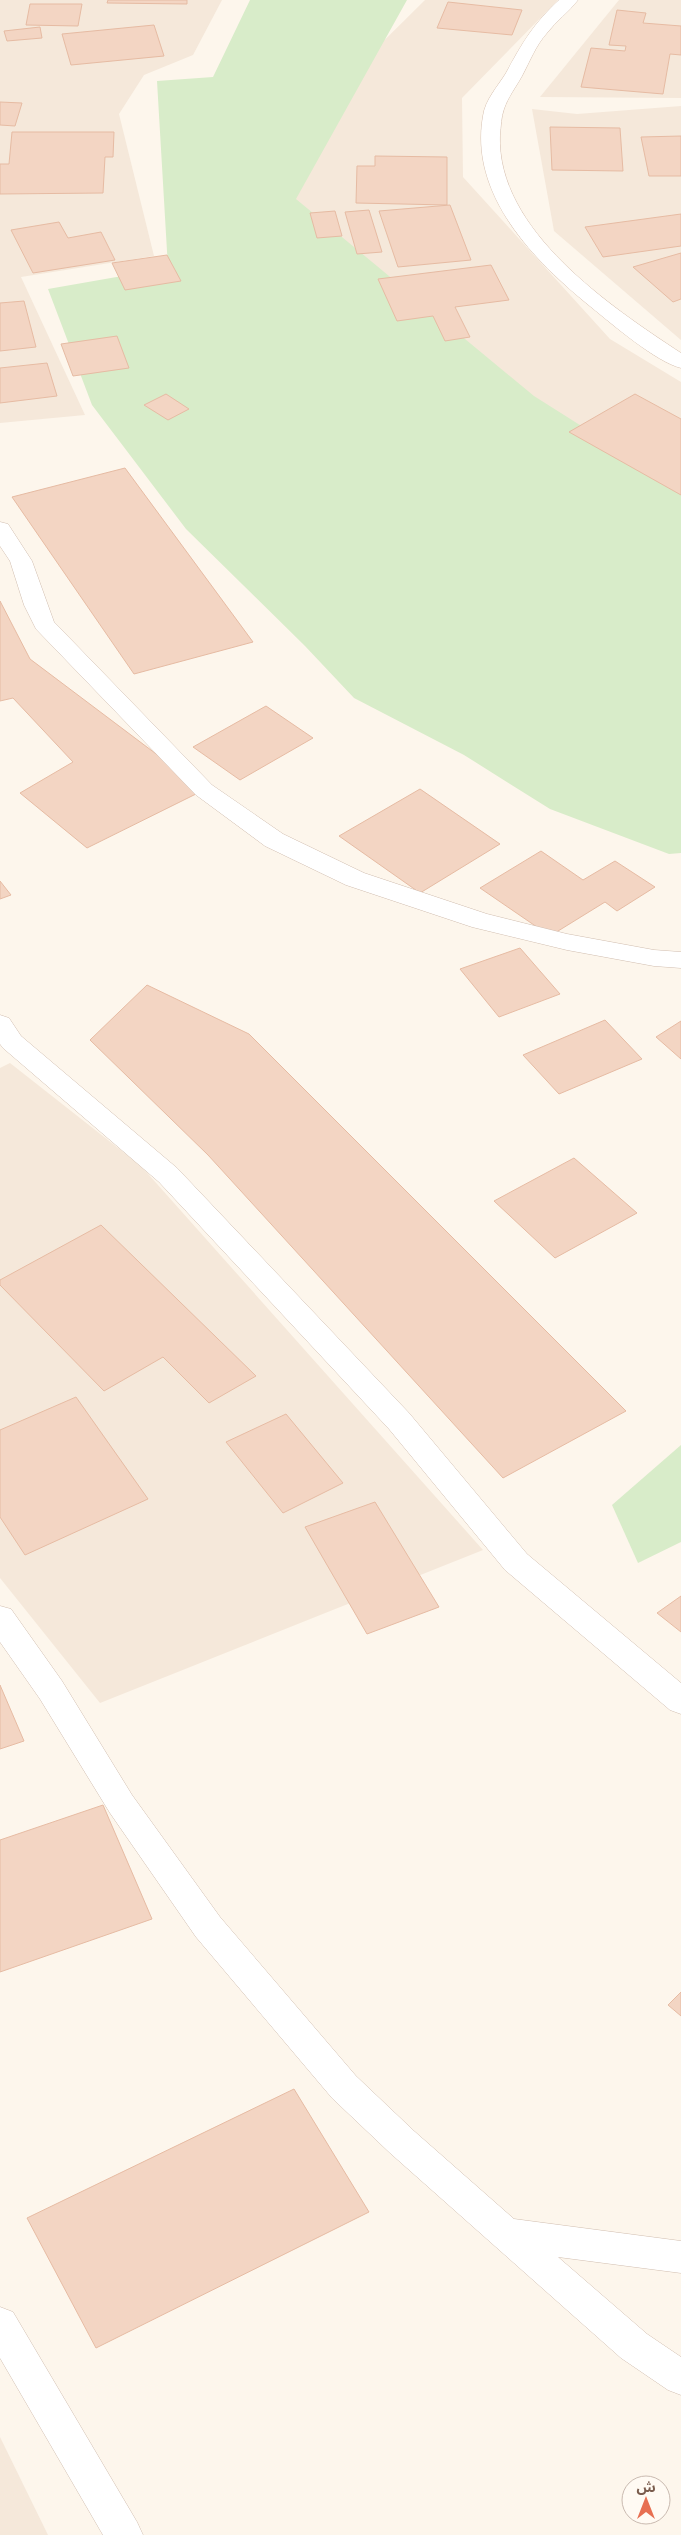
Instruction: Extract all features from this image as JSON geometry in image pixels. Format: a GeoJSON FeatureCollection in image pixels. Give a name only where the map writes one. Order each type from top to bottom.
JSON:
{"type":"FeatureCollection","features":[{"type":"Feature","properties":{"kind":"street"},"geometry":{"type":"LineString","coordinates":[[569,0],[538,32],[496,105],[489,132],[489,155],[493,173],[516,217],[551,259],[606,309],[643,338],[681,362]]}},
{"type":"Feature","properties":{"kind":"street"},"geometry":{"type":"LineString","coordinates":[[0,529],[21,561],[35,604],[44,624],[204,790],[274,840],[355,879],[482,921],[567,942],[654,958],[681,960]]}},
{"type":"Feature","properties":{"kind":"street"},"geometry":{"type":"LineString","coordinates":[[0,1024],[12,1042],[168,1175],[399,1421],[516,1562],[681,1700]]}},
{"type":"Feature","properties":{"kind":"street"},"geometry":{"type":"LineString","coordinates":[[0,1618],[51,1690],[121,1804],[208,1927],[344,2086],[402,2142],[634,2346],[681,2378]]}},
{"type":"Feature","properties":{"kind":"street"},"geometry":{"type":"LineString","coordinates":[[507,2234],[681,2257]]}},
{"type":"Feature","properties":{"kind":"street"},"geometry":{"type":"LineString","coordinates":[[0,2324],[124,2535]]}},
{"type":"Feature","properties":{"kind":"shaded area"},"geometry":{"type":"Polygon","coordinates":[[[0,0],[222,0],[193,55],[144,75],[119,114],[154,256],[21,277],[85,415],[0,423],[0,0]]]}},
{"type":"Feature","properties":{"kind":"shaded area"},"geometry":{"type":"Polygon","coordinates":[[[425,0],[558,0],[462,98],[463,177],[610,339],[681,382],[681,539],[233,190],[425,0]]]}},
{"type":"Feature","properties":{"kind":"shaded area"},"geometry":{"type":"Polygon","coordinates":[[[619,0],[681,0],[681,98],[540,97],[619,0]]]}},
{"type":"Feature","properties":{"kind":"shaded area"},"geometry":{"type":"Polygon","coordinates":[[[681,106],[681,340],[554,231],[532,109],[577,114],[681,106]]]}},
{"type":"Feature","properties":{"kind":"shaded area"},"geometry":{"type":"Polygon","coordinates":[[[10,1063],[141,1166],[483,1550],[100,1703],[0,1578],[0,1068],[10,1063]]]}},
{"type":"Feature","properties":{"kind":"shaded area"},"geometry":{"type":"Polygon","coordinates":[[[0,2437],[48,2535],[0,2535],[0,2437]]]}},
{"type":"Feature","properties":{"kind":"green space"},"geometry":{"type":"Polygon","coordinates":[[[250,0],[407,0],[296,199],[534,396],[681,489],[681,853],[669,854],[550,809],[464,755],[354,698],[305,646],[186,529],[92,405],[48,289],[168,268],[157,81],[213,77],[250,0]]]}},
{"type":"Feature","properties":{"kind":"green space"},"geometry":{"type":"Polygon","coordinates":[[[681,1445],[681,1542],[638,1563],[612,1505],[681,1445]]]}},
{"type":"Feature","properties":{"kind":"building"},"geometry":{"type":"Polygon","coordinates":[[[108,0],[187,0],[187,4],[107,3],[108,0]]]}},
{"type":"Feature","properties":{"kind":"building"},"geometry":{"type":"Polygon","coordinates":[[[448,2],[522,10],[512,35],[437,28],[448,2]]]}},
{"type":"Feature","properties":{"kind":"building"},"geometry":{"type":"Polygon","coordinates":[[[30,4],[82,4],[78,26],[26,25],[30,4]]]}},
{"type":"Feature","properties":{"kind":"building"},"geometry":{"type":"Polygon","coordinates":[[[617,10],[646,13],[643,23],[681,26],[681,55],[670,54],[663,94],[581,87],[591,48],[625,51],[626,46],[609,45],[617,10]]]}},
{"type":"Feature","properties":{"kind":"building"},"geometry":{"type":"Polygon","coordinates":[[[154,25],[164,56],[71,65],[62,34],[154,25]]]}},
{"type":"Feature","properties":{"kind":"building"},"geometry":{"type":"Polygon","coordinates":[[[40,27],[42,38],[7,41],[4,31],[40,27]]]}},
{"type":"Feature","properties":{"kind":"building"},"geometry":{"type":"Polygon","coordinates":[[[0,102],[22,103],[15,126],[0,125],[0,102]]]}},
{"type":"Feature","properties":{"kind":"building"},"geometry":{"type":"Polygon","coordinates":[[[550,127],[620,128],[623,171],[552,170],[550,127]]]}},
{"type":"Feature","properties":{"kind":"building"},"geometry":{"type":"Polygon","coordinates":[[[12,132],[114,132],[113,157],[105,157],[103,193],[0,194],[0,164],[9,164],[12,132]]]}},
{"type":"Feature","properties":{"kind":"building"},"geometry":{"type":"Polygon","coordinates":[[[681,136],[681,176],[649,176],[641,137],[681,136]]]}},
{"type":"Feature","properties":{"kind":"building"},"geometry":{"type":"Polygon","coordinates":[[[375,156],[447,157],[447,205],[356,203],[357,166],[375,166],[375,156]]]}},
{"type":"Feature","properties":{"kind":"building"},"geometry":{"type":"Polygon","coordinates":[[[450,205],[471,260],[398,267],[379,211],[450,205]]]}},
{"type":"Feature","properties":{"kind":"building"},"geometry":{"type":"Polygon","coordinates":[[[369,210],[382,252],[357,254],[345,212],[369,210]]]}},
{"type":"Feature","properties":{"kind":"building"},"geometry":{"type":"Polygon","coordinates":[[[335,211],[342,236],[317,238],[310,213],[335,211]]]}},
{"type":"Feature","properties":{"kind":"building"},"geometry":{"type":"Polygon","coordinates":[[[681,214],[681,246],[603,257],[585,227],[681,214]]]}},
{"type":"Feature","properties":{"kind":"building"},"geometry":{"type":"Polygon","coordinates":[[[59,222],[68,238],[101,232],[115,260],[33,273],[11,230],[59,222]]]}},
{"type":"Feature","properties":{"kind":"building"},"geometry":{"type":"Polygon","coordinates":[[[681,253],[681,299],[673,302],[633,267],[681,253]]]}},
{"type":"Feature","properties":{"kind":"building"},"geometry":{"type":"Polygon","coordinates":[[[167,255],[181,281],[125,290],[112,263],[167,255]]]}},
{"type":"Feature","properties":{"kind":"building"},"geometry":{"type":"Polygon","coordinates":[[[491,265],[509,300],[455,307],[470,337],[445,341],[433,316],[397,321],[378,279],[491,265]]]}},
{"type":"Feature","properties":{"kind":"building"},"geometry":{"type":"Polygon","coordinates":[[[24,301],[36,347],[0,351],[0,303],[24,301]]]}},
{"type":"Feature","properties":{"kind":"building"},"geometry":{"type":"Polygon","coordinates":[[[117,336],[129,368],[73,376],[61,344],[117,336]]]}},
{"type":"Feature","properties":{"kind":"building"},"geometry":{"type":"Polygon","coordinates":[[[47,363],[57,396],[0,403],[0,368],[47,363]]]}},
{"type":"Feature","properties":{"kind":"building"},"geometry":{"type":"Polygon","coordinates":[[[166,394],[189,409],[168,420],[144,405],[166,394]]]}},
{"type":"Feature","properties":{"kind":"building"},"geometry":{"type":"Polygon","coordinates":[[[635,394],[681,419],[681,495],[569,432],[635,394]]]}},
{"type":"Feature","properties":{"kind":"building"},"geometry":{"type":"Polygon","coordinates":[[[125,468],[253,642],[134,674],[12,497],[125,468]]]}},
{"type":"Feature","properties":{"kind":"building"},"geometry":{"type":"Polygon","coordinates":[[[0,601],[30,659],[204,790],[87,848],[20,793],[73,762],[13,698],[0,701],[0,601]]]}},
{"type":"Feature","properties":{"kind":"building"},"geometry":{"type":"Polygon","coordinates":[[[266,706],[313,738],[240,780],[193,747],[266,706]]]}},
{"type":"Feature","properties":{"kind":"building"},"geometry":{"type":"Polygon","coordinates":[[[420,789],[500,844],[420,893],[339,836],[420,789]]]}},
{"type":"Feature","properties":{"kind":"building"},"geometry":{"type":"Polygon","coordinates":[[[541,851],[583,880],[615,861],[655,887],[617,911],[605,902],[550,936],[480,888],[541,851]]]}},
{"type":"Feature","properties":{"kind":"building"},"geometry":{"type":"Polygon","coordinates":[[[0,881],[11,895],[0,899],[0,881]]]}},
{"type":"Feature","properties":{"kind":"building"},"geometry":{"type":"Polygon","coordinates":[[[520,948],[560,994],[499,1017],[460,969],[520,948]]]}},
{"type":"Feature","properties":{"kind":"building"},"geometry":{"type":"Polygon","coordinates":[[[147,985],[249,1034],[626,1411],[503,1478],[208,1155],[90,1040],[147,985]]]}},
{"type":"Feature","properties":{"kind":"building"},"geometry":{"type":"Polygon","coordinates":[[[605,1020],[642,1059],[559,1094],[523,1055],[605,1020]]]}},
{"type":"Feature","properties":{"kind":"building"},"geometry":{"type":"Polygon","coordinates":[[[681,1021],[681,1059],[656,1037],[681,1021]]]}},
{"type":"Feature","properties":{"kind":"building"},"geometry":{"type":"Polygon","coordinates":[[[574,1158],[637,1213],[555,1258],[494,1201],[574,1158]]]}},
{"type":"Feature","properties":{"kind":"building"},"geometry":{"type":"Polygon","coordinates":[[[101,1225],[256,1376],[209,1403],[163,1357],[104,1391],[0,1285],[0,1280],[101,1225]]]}},
{"type":"Feature","properties":{"kind":"building"},"geometry":{"type":"Polygon","coordinates":[[[76,1397],[148,1499],[25,1555],[0,1517],[0,1430],[76,1397]]]}},
{"type":"Feature","properties":{"kind":"building"},"geometry":{"type":"Polygon","coordinates":[[[286,1414],[343,1483],[283,1513],[226,1442],[286,1414]]]}},
{"type":"Feature","properties":{"kind":"building"},"geometry":{"type":"Polygon","coordinates":[[[375,1502],[439,1607],[367,1634],[305,1527],[375,1502]]]}},
{"type":"Feature","properties":{"kind":"building"},"geometry":{"type":"Polygon","coordinates":[[[681,1596],[681,1632],[657,1613],[681,1596]]]}},
{"type":"Feature","properties":{"kind":"building"},"geometry":{"type":"Polygon","coordinates":[[[0,1685],[24,1741],[0,1749],[0,1685]]]}},
{"type":"Feature","properties":{"kind":"building"},"geometry":{"type":"Polygon","coordinates":[[[103,1805],[152,1919],[0,1972],[0,1840],[103,1805]]]}},
{"type":"Feature","properties":{"kind":"building"},"geometry":{"type":"Polygon","coordinates":[[[681,1992],[681,2016],[668,2005],[681,1992]]]}},
{"type":"Feature","properties":{"kind":"building"},"geometry":{"type":"Polygon","coordinates":[[[294,2089],[369,2212],[96,2348],[27,2218],[294,2089]]]}}]}
